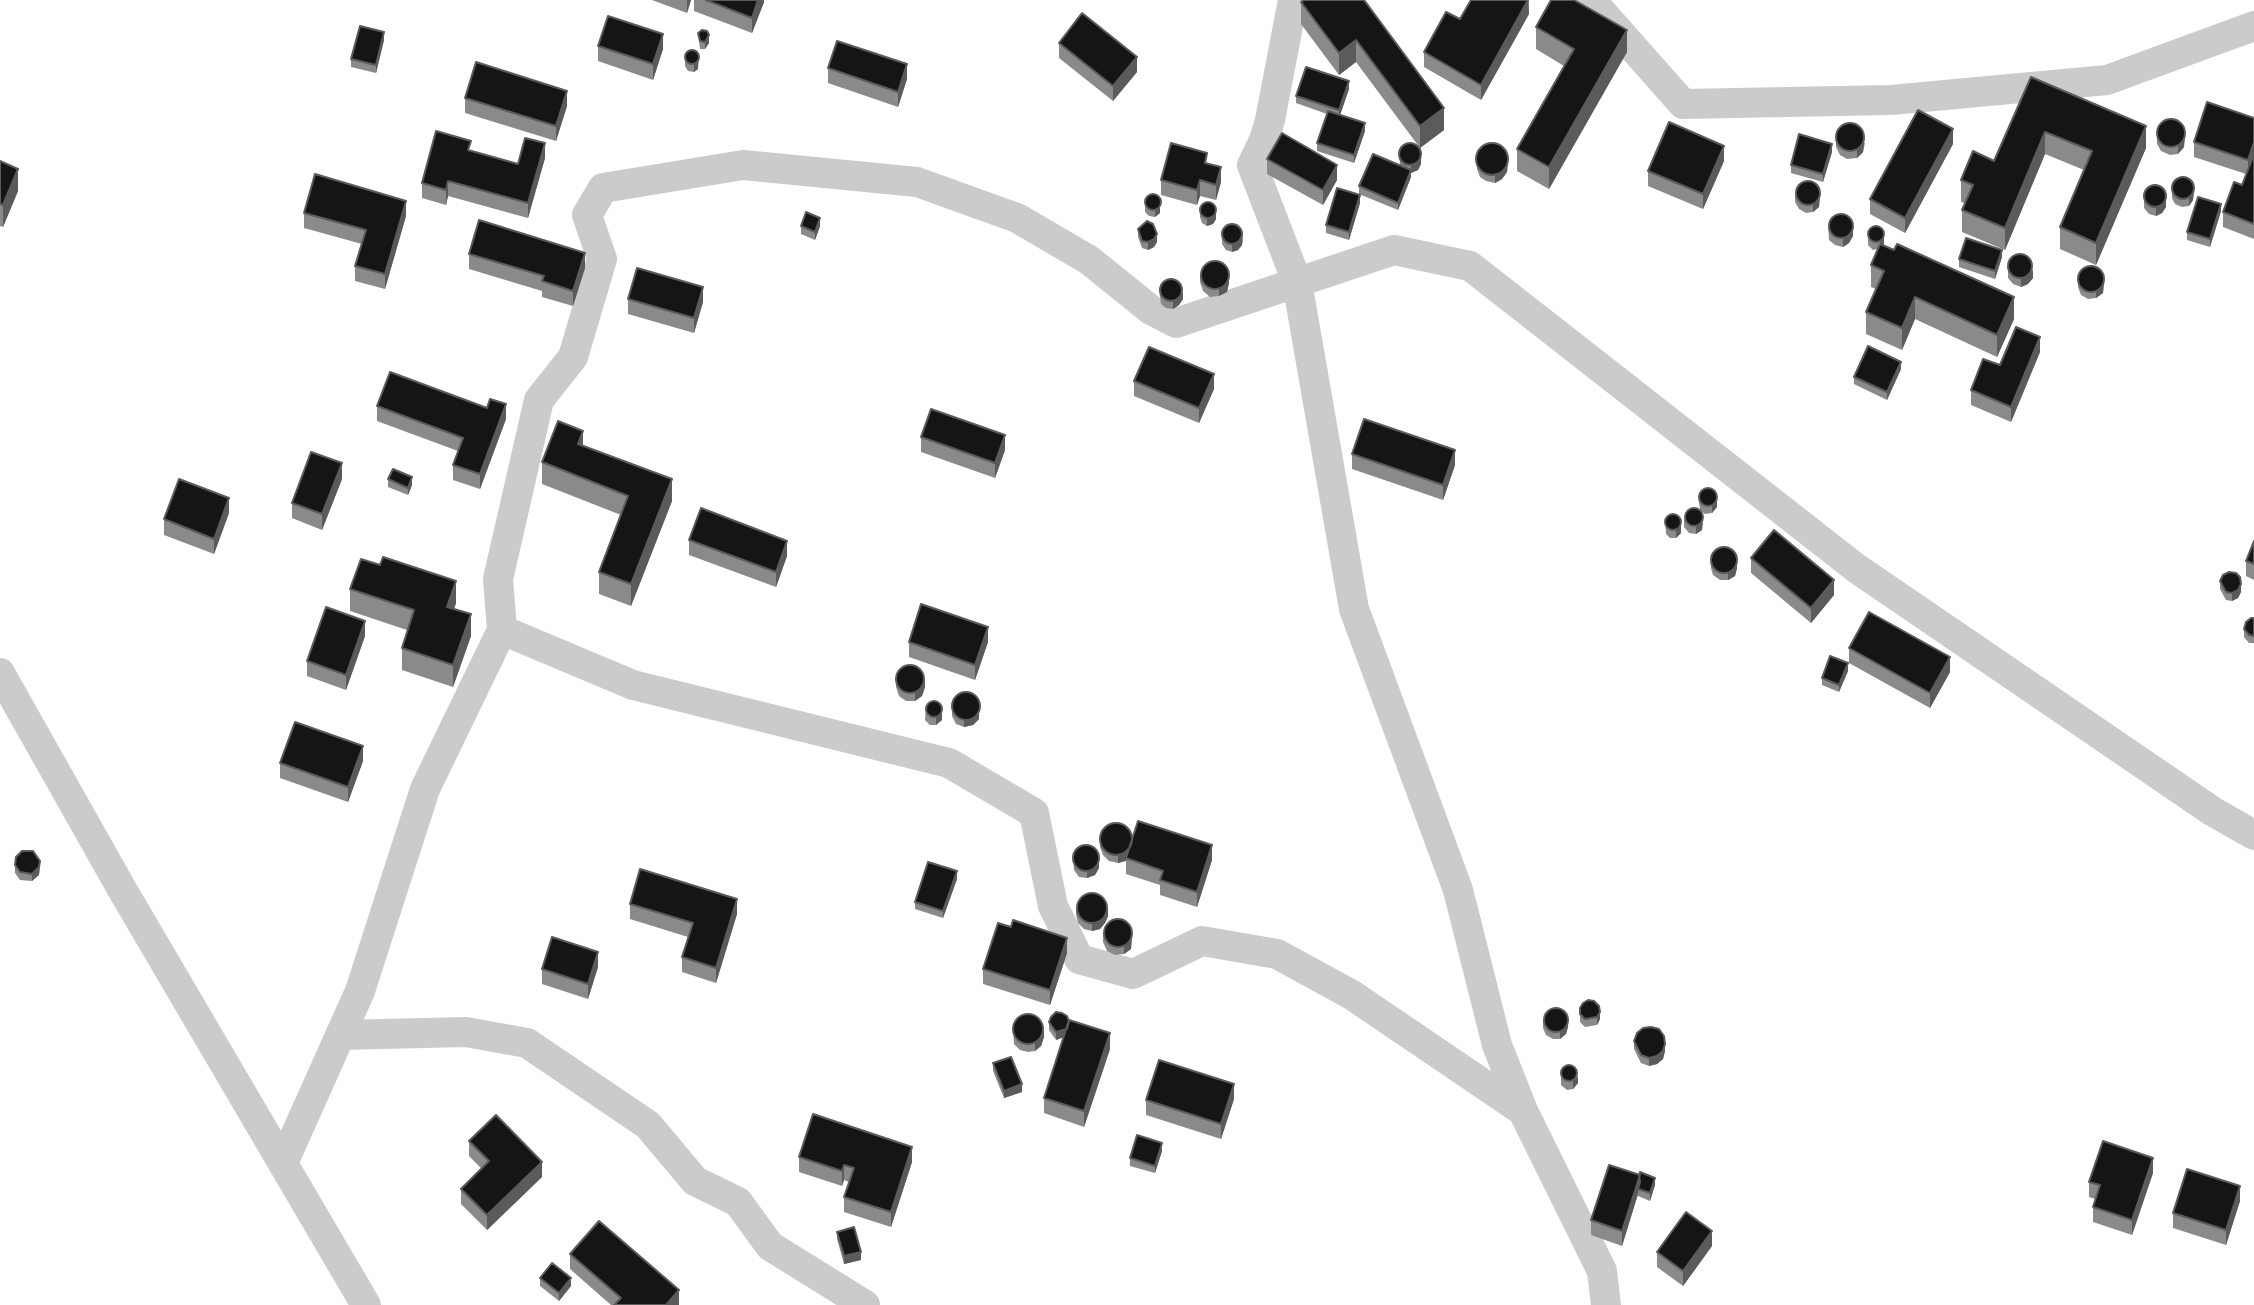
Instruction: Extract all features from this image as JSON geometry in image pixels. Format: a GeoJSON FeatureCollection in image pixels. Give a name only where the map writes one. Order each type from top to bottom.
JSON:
{"type":"FeatureCollection","features":[{"type":"Feature","properties":{"kind":"street"},"geometry":{"type":"LineString","coordinates":[[1293,0],[1270,120],[1252,165],[1297,282],[1354,608],[1458,890],[1497,1045],[1523,1111],[1602,1271],[1606,1305]]}},
{"type":"Feature","properties":{"kind":"street"},"geometry":{"type":"LineString","coordinates":[[1591,0],[1683,104],[1891,100],[2107,80],[2254,26]]}},
{"type":"Feature","properties":{"kind":"street"},"geometry":{"type":"LineString","coordinates":[[284,1163],[360,991],[425,789],[502,630],[498,579],[539,400],[573,357],[602,259],[587,215],[603,188],[743,165],[916,182],[1017,218],[1088,260],[1151,310],[1176,323],[1394,250],[1470,266],[1856,568],[2211,811],[2254,835]]}},
{"type":"Feature","properties":{"kind":"street"},"geometry":{"type":"LineString","coordinates":[[502,630],[633,685],[949,763],[1034,813],[1053,906],[1079,959],[1133,974],[1202,941],[1277,954],[1352,995],[1523,1111]]}},
{"type":"Feature","properties":{"kind":"street"},"geometry":{"type":"LineString","coordinates":[[0,673],[123,891],[366,1305]]}},
{"type":"Feature","properties":{"kind":"street"},"geometry":{"type":"LineString","coordinates":[[341,1035],[466,1032],[527,1043],[648,1125],[695,1181],[738,1202],[769,1246],[864,1305]]}},
{"type":"Feature","properties":{"kind":"building"},"geometry":{"type":"Polygon","coordinates":[[[706,0],[758,0],[752,18],[706,0]]]}},
{"type":"Feature","properties":{"kind":"building"},"geometry":{"type":"Polygon","coordinates":[[[1364,0],[1444,108],[1420,126],[1356,40],[1339,53],[1301,2],[1364,0]]]}},
{"type":"Feature","properties":{"kind":"building"},"geometry":{"type":"Polygon","coordinates":[[[1471,0],[1528,0],[1481,85],[1424,52],[1446,12],[1460,19],[1471,0]]]}},
{"type":"Feature","properties":{"kind":"building"},"geometry":{"type":"Polygon","coordinates":[[[1551,0],[1574,0],[1627,30],[1549,167],[1517,149],[1574,49],[1536,27],[1551,0]]]}},
{"type":"Feature","properties":{"kind":"building"},"geometry":{"type":"Polygon","coordinates":[[[1082,13],[1137,57],[1113,86],[1059,43],[1082,13]]]}},
{"type":"Feature","properties":{"kind":"building"},"geometry":{"type":"Polygon","coordinates":[[[608,16],[663,34],[653,64],[598,46],[608,16]]]}},
{"type":"Feature","properties":{"kind":"building"},"geometry":{"type":"Polygon","coordinates":[[[360,26],[384,32],[376,65],[351,59],[360,26]]]}},
{"type":"Feature","properties":{"kind":"building"},"geometry":{"type":"Polygon","coordinates":[[[702,30],[709,35],[705,42],[700,41],[698,33],[702,30]]]}},
{"type":"Feature","properties":{"kind":"building"},"geometry":{"type":"Polygon","coordinates":[[[837,41],[907,64],[898,92],[828,68],[837,41]]]}},
{"type":"Feature","properties":{"kind":"building"},"geometry":{"type":"Polygon","coordinates":[[[692,50],[697,52],[697,62],[692,64],[687,62],[685,57],[687,52],[692,50]]]}},
{"type":"Feature","properties":{"kind":"building"},"geometry":{"type":"Polygon","coordinates":[[[476,62],[567,91],[556,126],[465,98],[476,62]]]}},
{"type":"Feature","properties":{"kind":"building"},"geometry":{"type":"Polygon","coordinates":[[[1306,67],[1349,81],[1339,110],[1296,96],[1306,67]]]}},
{"type":"Feature","properties":{"kind":"building"},"geometry":{"type":"Polygon","coordinates":[[[2031,77],[2146,126],[2096,243],[2060,227],[2092,151],[2045,132],[2005,228],[1962,210],[1973,185],[1961,180],[1973,151],[1994,161],[2031,77]]]}},
{"type":"Feature","properties":{"kind":"building"},"geometry":{"type":"Polygon","coordinates":[[[2207,102],[2254,118],[2254,142],[2248,160],[2194,142],[2207,102]]]}},
{"type":"Feature","properties":{"kind":"building"},"geometry":{"type":"Polygon","coordinates":[[[1918,110],[1953,129],[1905,218],[1870,199],[1918,110]]]}},
{"type":"Feature","properties":{"kind":"building"},"geometry":{"type":"Polygon","coordinates":[[[1328,111],[1365,123],[1354,155],[1317,143],[1328,111]]]}},
{"type":"Feature","properties":{"kind":"building"},"geometry":{"type":"Polygon","coordinates":[[[2171,119],[2181,123],[2185,133],[2181,143],[2171,147],[2161,143],[2157,133],[2161,123],[2171,119]]]}},
{"type":"Feature","properties":{"kind":"building"},"geometry":{"type":"Polygon","coordinates":[[[1669,122],[1724,146],[1703,194],[1648,171],[1669,122]]]}},
{"type":"Feature","properties":{"kind":"building"},"geometry":{"type":"Polygon","coordinates":[[[1850,123],[1860,127],[1864,137],[1860,147],[1850,151],[1840,147],[1836,137],[1840,127],[1850,123]]]}},
{"type":"Feature","properties":{"kind":"building"},"geometry":{"type":"Polygon","coordinates":[[[436,131],[471,141],[468,150],[518,164],[525,138],[545,143],[528,203],[448,181],[446,190],[422,183],[436,131]]]}},
{"type":"Feature","properties":{"kind":"building"},"geometry":{"type":"Polygon","coordinates":[[[1282,133],[1337,165],[1323,190],[1267,159],[1282,133]]]}},
{"type":"Feature","properties":{"kind":"building"},"geometry":{"type":"Polygon","coordinates":[[[1799,134],[1832,144],[1823,174],[1791,165],[1799,134]]]}},
{"type":"Feature","properties":{"kind":"building"},"geometry":{"type":"Polygon","coordinates":[[[1171,143],[1207,153],[1205,163],[1221,167],[1216,185],[1200,180],[1197,190],[1161,180],[1171,143]]]}},
{"type":"Feature","properties":{"kind":"building"},"geometry":{"type":"Polygon","coordinates":[[[1410,143],[1418,146],[1421,154],[1418,162],[1410,165],[1402,162],[1399,154],[1402,146],[1410,143]]]}},
{"type":"Feature","properties":{"kind":"building"},"geometry":{"type":"Polygon","coordinates":[[[1492,143],[1503,148],[1508,159],[1503,170],[1492,175],[1481,170],[1476,159],[1481,148],[1492,143]]]}},
{"type":"Feature","properties":{"kind":"building"},"geometry":{"type":"Polygon","coordinates":[[[1373,154],[1411,170],[1398,203],[1359,186],[1373,154]]]}},
{"type":"Feature","properties":{"kind":"building"},"geometry":{"type":"Polygon","coordinates":[[[2254,154],[2254,224],[2223,212],[2234,182],[2242,185],[2254,154]]]}},
{"type":"Feature","properties":{"kind":"building"},"geometry":{"type":"Polygon","coordinates":[[[0,161],[18,169],[3,205],[0,204],[0,161]]]}},
{"type":"Feature","properties":{"kind":"building"},"geometry":{"type":"Polygon","coordinates":[[[315,174],[406,201],[385,274],[355,266],[366,230],[304,213],[315,174]]]}},
{"type":"Feature","properties":{"kind":"building"},"geometry":{"type":"Polygon","coordinates":[[[2183,177],[2191,180],[2194,188],[2191,196],[2183,199],[2175,196],[2172,188],[2175,180],[2183,177]]]}},
{"type":"Feature","properties":{"kind":"building"},"geometry":{"type":"Polygon","coordinates":[[[1808,181],[1819,188],[1820,193],[1813,204],[1808,205],[1797,198],[1796,193],[1803,182],[1808,181]]]}},
{"type":"Feature","properties":{"kind":"building"},"geometry":{"type":"Polygon","coordinates":[[[2155,185],[2163,188],[2166,196],[2163,204],[2155,207],[2147,204],[2144,196],[2147,188],[2155,185]]]}},
{"type":"Feature","properties":{"kind":"building"},"geometry":{"type":"Polygon","coordinates":[[[1337,188],[1360,195],[1349,232],[1326,225],[1337,188]]]}},
{"type":"Feature","properties":{"kind":"building"},"geometry":{"type":"Polygon","coordinates":[[[1153,194],[1161,202],[1153,210],[1145,202],[1153,194]]]}},
{"type":"Feature","properties":{"kind":"building"},"geometry":{"type":"Polygon","coordinates":[[[2198,197],[2221,204],[2210,239],[2187,232],[2198,197]]]}},
{"type":"Feature","properties":{"kind":"building"},"geometry":{"type":"Polygon","coordinates":[[[1208,202],[1216,210],[1208,218],[1200,210],[1208,202]]]}},
{"type":"Feature","properties":{"kind":"building"},"geometry":{"type":"Polygon","coordinates":[[[806,212],[820,218],[815,232],[801,226],[806,212]]]}},
{"type":"Feature","properties":{"kind":"building"},"geometry":{"type":"Polygon","coordinates":[[[1841,214],[1850,217],[1853,226],[1850,235],[1841,238],[1832,235],[1829,226],[1832,217],[1841,214]]]}},
{"type":"Feature","properties":{"kind":"building"},"geometry":{"type":"Polygon","coordinates":[[[479,220],[585,253],[573,291],[542,281],[544,276],[469,254],[479,220]]]}},
{"type":"Feature","properties":{"kind":"building"},"geometry":{"type":"Polygon","coordinates":[[[1147,221],[1153,224],[1157,234],[1148,242],[1142,241],[1138,229],[1147,221]]]}},
{"type":"Feature","properties":{"kind":"building"},"geometry":{"type":"Polygon","coordinates":[[[1228,224],[1236,224],[1242,234],[1236,244],[1228,244],[1222,238],[1222,230],[1228,224]]]}},
{"type":"Feature","properties":{"kind":"building"},"geometry":{"type":"Polygon","coordinates":[[[1876,226],[1882,228],[1882,240],[1876,242],[1870,240],[1868,234],[1870,228],[1876,226]]]}},
{"type":"Feature","properties":{"kind":"building"},"geometry":{"type":"Polygon","coordinates":[[[1966,238],[2002,250],[1995,271],[1959,259],[1966,238]]]}},
{"type":"Feature","properties":{"kind":"building"},"geometry":{"type":"Polygon","coordinates":[[[1880,244],[1894,250],[1897,244],[2014,297],[1997,335],[1915,297],[1902,328],[1866,312],[1884,271],[1871,265],[1880,244]]]}},
{"type":"Feature","properties":{"kind":"building"},"geometry":{"type":"Polygon","coordinates":[[[2020,254],[2029,257],[2032,266],[2029,275],[2020,278],[2011,275],[2008,266],[2011,257],[2020,254]]]}},
{"type":"Feature","properties":{"kind":"building"},"geometry":{"type":"Polygon","coordinates":[[[1215,261],[1225,265],[1229,275],[1225,285],[1215,289],[1205,285],[1201,275],[1205,265],[1215,261]]]}},
{"type":"Feature","properties":{"kind":"building"},"geometry":{"type":"Polygon","coordinates":[[[2091,266],[2100,270],[2104,279],[2100,288],[2091,292],[2082,288],[2078,279],[2082,270],[2091,266]]]}},
{"type":"Feature","properties":{"kind":"building"},"geometry":{"type":"Polygon","coordinates":[[[637,268],[703,287],[694,318],[628,299],[637,268]]]}},
{"type":"Feature","properties":{"kind":"building"},"geometry":{"type":"Polygon","coordinates":[[[1171,279],[1179,282],[1182,290],[1179,298],[1171,301],[1163,298],[1160,290],[1163,282],[1171,279]]]}},
{"type":"Feature","properties":{"kind":"building"},"geometry":{"type":"Polygon","coordinates":[[[2016,327],[2040,337],[2011,407],[1971,390],[1983,359],[2000,365],[2016,327]]]}},
{"type":"Feature","properties":{"kind":"building"},"geometry":{"type":"Polygon","coordinates":[[[1868,346],[1901,362],[1887,392],[1854,377],[1868,346]]]}},
{"type":"Feature","properties":{"kind":"building"},"geometry":{"type":"Polygon","coordinates":[[[1149,347],[1214,374],[1199,408],[1134,381],[1149,347]]]}},
{"type":"Feature","properties":{"kind":"building"},"geometry":{"type":"Polygon","coordinates":[[[390,372],[487,408],[490,399],[506,404],[480,474],[453,465],[463,438],[377,406],[390,372]]]}},
{"type":"Feature","properties":{"kind":"building"},"geometry":{"type":"Polygon","coordinates":[[[931,409],[1005,435],[995,463],[921,437],[931,409]]]}},
{"type":"Feature","properties":{"kind":"building"},"geometry":{"type":"Polygon","coordinates":[[[1364,419],[1455,450],[1443,485],[1352,454],[1364,419]]]}},
{"type":"Feature","properties":{"kind":"building"},"geometry":{"type":"Polygon","coordinates":[[[558,421],[583,431],[578,444],[672,479],[631,584],[599,572],[628,496],[542,462],[558,421]]]}},
{"type":"Feature","properties":{"kind":"building"},"geometry":{"type":"Polygon","coordinates":[[[311,452],[342,463],[322,514],[292,503],[311,452]]]}},
{"type":"Feature","properties":{"kind":"building"},"geometry":{"type":"Polygon","coordinates":[[[393,469],[412,477],[408,488],[388,479],[393,469]]]}},
{"type":"Feature","properties":{"kind":"building"},"geometry":{"type":"Polygon","coordinates":[[[179,479],[229,498],[214,539],[164,519],[179,479]]]}},
{"type":"Feature","properties":{"kind":"building"},"geometry":{"type":"Polygon","coordinates":[[[1708,488],[1714,491],[1717,497],[1714,503],[1708,506],[1702,503],[1699,497],[1702,491],[1708,488]]]}},
{"type":"Feature","properties":{"kind":"building"},"geometry":{"type":"Polygon","coordinates":[[[701,508],[787,541],[776,572],[689,540],[701,508]]]}},
{"type":"Feature","properties":{"kind":"building"},"geometry":{"type":"Polygon","coordinates":[[[1694,508],[1700,511],[1703,517],[1700,523],[1694,526],[1688,523],[1685,517],[1688,511],[1694,508]]]}},
{"type":"Feature","properties":{"kind":"building"},"geometry":{"type":"Polygon","coordinates":[[[1673,514],[1679,516],[1679,528],[1673,530],[1667,528],[1665,522],[1667,516],[1673,514]]]}},
{"type":"Feature","properties":{"kind":"building"},"geometry":{"type":"Polygon","coordinates":[[[1774,530],[1834,580],[1811,608],[1751,558],[1774,530]]]}},
{"type":"Feature","properties":{"kind":"building"},"geometry":{"type":"Polygon","coordinates":[[[2254,541],[2254,564],[2246,561],[2254,541]]]}},
{"type":"Feature","properties":{"kind":"building"},"geometry":{"type":"Polygon","coordinates":[[[1724,547],[1733,551],[1737,560],[1733,569],[1724,573],[1715,569],[1711,560],[1715,551],[1724,547]]]}},
{"type":"Feature","properties":{"kind":"building"},"geometry":{"type":"Polygon","coordinates":[[[383,557],[456,581],[447,607],[471,614],[453,665],[402,648],[414,610],[350,589],[361,559],[380,565],[383,557]]]}},
{"type":"Feature","properties":{"kind":"building"},"geometry":{"type":"Polygon","coordinates":[[[2229,572],[2240,577],[2241,584],[2238,590],[2232,593],[2226,592],[2220,581],[2223,575],[2229,572]]]}},
{"type":"Feature","properties":{"kind":"building"},"geometry":{"type":"Polygon","coordinates":[[[921,604],[988,627],[975,665],[909,642],[921,604]]]}},
{"type":"Feature","properties":{"kind":"building"},"geometry":{"type":"Polygon","coordinates":[[[326,607],[365,621],[346,675],[307,661],[326,607]]]}},
{"type":"Feature","properties":{"kind":"building"},"geometry":{"type":"Polygon","coordinates":[[[1869,612],[1950,657],[1930,693],[1849,648],[1869,612]]]}},
{"type":"Feature","properties":{"kind":"building"},"geometry":{"type":"Polygon","coordinates":[[[2251,618],[2254,618],[2254,636],[2244,629],[2251,618]]]}},
{"type":"Feature","properties":{"kind":"building"},"geometry":{"type":"Polygon","coordinates":[[[1830,656],[1848,663],[1839,685],[1822,678],[1830,656]]]}},
{"type":"Feature","properties":{"kind":"building"},"geometry":{"type":"Polygon","coordinates":[[[910,665],[920,669],[924,679],[920,689],[910,693],[900,689],[896,679],[900,669],[910,665]]]}},
{"type":"Feature","properties":{"kind":"building"},"geometry":{"type":"Polygon","coordinates":[[[966,692],[976,696],[980,706],[976,716],[966,720],[956,716],[952,706],[956,696],[966,692]]]}},
{"type":"Feature","properties":{"kind":"building"},"geometry":{"type":"Polygon","coordinates":[[[931,701],[937,701],[942,709],[940,715],[931,717],[926,712],[926,706],[931,701]]]}},
{"type":"Feature","properties":{"kind":"building"},"geometry":{"type":"Polygon","coordinates":[[[295,722],[363,746],[348,787],[280,763],[295,722]]]}},
{"type":"Feature","properties":{"kind":"building"},"geometry":{"type":"Polygon","coordinates":[[[1138,821],[1212,845],[1197,892],[1160,880],[1163,871],[1126,858],[1138,821]]]}},
{"type":"Feature","properties":{"kind":"building"},"geometry":{"type":"Polygon","coordinates":[[[1116,823],[1127,828],[1132,839],[1127,850],[1116,855],[1105,850],[1100,839],[1105,828],[1116,823]]]}},
{"type":"Feature","properties":{"kind":"building"},"geometry":{"type":"Polygon","coordinates":[[[1086,845],[1095,849],[1099,858],[1095,867],[1086,871],[1077,867],[1073,858],[1077,849],[1086,845]]]}},
{"type":"Feature","properties":{"kind":"building"},"geometry":{"type":"Polygon","coordinates":[[[22,851],[33,851],[40,861],[39,867],[32,874],[20,872],[15,865],[16,857],[22,851]]]}},
{"type":"Feature","properties":{"kind":"building"},"geometry":{"type":"Polygon","coordinates":[[[928,862],[957,871],[943,911],[915,902],[928,862]]]}},
{"type":"Feature","properties":{"kind":"building"},"geometry":{"type":"Polygon","coordinates":[[[640,869],[737,899],[716,968],[682,957],[693,923],[630,904],[640,869]]]}},
{"type":"Feature","properties":{"kind":"building"},"geometry":{"type":"Polygon","coordinates":[[[1092,893],[1103,897],[1107,908],[1103,919],[1092,923],[1081,919],[1077,908],[1081,897],[1092,893]]]}},
{"type":"Feature","properties":{"kind":"building"},"geometry":{"type":"Polygon","coordinates":[[[1118,919],[1128,923],[1132,933],[1128,943],[1118,947],[1108,943],[1104,933],[1108,923],[1118,919]]]}},
{"type":"Feature","properties":{"kind":"building"},"geometry":{"type":"Polygon","coordinates":[[[1013,920],[1067,938],[1050,990],[983,969],[998,923],[1011,927],[1013,920]]]}},
{"type":"Feature","properties":{"kind":"building"},"geometry":{"type":"Polygon","coordinates":[[[552,937],[598,952],[588,984],[542,969],[552,937]]]}},
{"type":"Feature","properties":{"kind":"building"},"geometry":{"type":"Polygon","coordinates":[[[1588,1000],[1599,1006],[1600,1012],[1597,1017],[1585,1019],[1580,1014],[1580,1008],[1588,1000]]]}},
{"type":"Feature","properties":{"kind":"building"},"geometry":{"type":"Polygon","coordinates":[[[1556,1008],[1564,1012],[1568,1020],[1564,1028],[1556,1032],[1548,1028],[1544,1020],[1548,1012],[1556,1008]]]}},
{"type":"Feature","properties":{"kind":"building"},"geometry":{"type":"Polygon","coordinates":[[[1056,1012],[1067,1016],[1067,1029],[1056,1032],[1049,1022],[1056,1012]]]}},
{"type":"Feature","properties":{"kind":"building"},"geometry":{"type":"Polygon","coordinates":[[[1028,1014],[1039,1018],[1043,1029],[1039,1040],[1028,1044],[1017,1040],[1013,1029],[1017,1018],[1028,1014]]]}},
{"type":"Feature","properties":{"kind":"building"},"geometry":{"type":"Polygon","coordinates":[[[1069,1020],[1110,1033],[1084,1111],[1044,1098],[1069,1020]]]}},
{"type":"Feature","properties":{"kind":"building"},"geometry":{"type":"Polygon","coordinates":[[[1643,1028],[1659,1029],[1665,1044],[1663,1051],[1649,1058],[1641,1055],[1634,1041],[1643,1028]]]}},
{"type":"Feature","properties":{"kind":"building"},"geometry":{"type":"Polygon","coordinates":[[[1011,1057],[1022,1084],[1004,1091],[993,1063],[1011,1057]]]}},
{"type":"Feature","properties":{"kind":"building"},"geometry":{"type":"Polygon","coordinates":[[[1159,1060],[1234,1084],[1221,1124],[1146,1100],[1159,1060]]]}},
{"type":"Feature","properties":{"kind":"building"},"geometry":{"type":"Polygon","coordinates":[[[1566,1065],[1572,1065],[1577,1073],[1575,1079],[1566,1081],[1561,1076],[1561,1070],[1566,1065]]]}},
{"type":"Feature","properties":{"kind":"building"},"geometry":{"type":"Polygon","coordinates":[[[813,1114],[912,1147],[891,1212],[844,1197],[854,1168],[844,1165],[842,1171],[799,1157],[813,1114]]]}},
{"type":"Feature","properties":{"kind":"building"},"geometry":{"type":"Polygon","coordinates":[[[496,1115],[542,1162],[487,1215],[461,1189],[489,1161],[469,1141],[496,1115]]]}},
{"type":"Feature","properties":{"kind":"building"},"geometry":{"type":"Polygon","coordinates":[[[1137,1135],[1162,1143],[1155,1166],[1130,1158],[1137,1135]]]}},
{"type":"Feature","properties":{"kind":"building"},"geometry":{"type":"Polygon","coordinates":[[[2103,1141],[2153,1158],[2132,1220],[2093,1207],[2100,1185],[2089,1182],[2103,1141]]]}},
{"type":"Feature","properties":{"kind":"building"},"geometry":{"type":"Polygon","coordinates":[[[1609,1165],[1640,1175],[1622,1231],[1591,1220],[1609,1165]]]}},
{"type":"Feature","properties":{"kind":"building"},"geometry":{"type":"Polygon","coordinates":[[[2187,1169],[2240,1186],[2226,1230],[2173,1213],[2187,1169]]]}},
{"type":"Feature","properties":{"kind":"building"},"geometry":{"type":"Polygon","coordinates":[[[1640,1172],[1655,1178],[1650,1193],[1638,1189],[1640,1172]]]}},
{"type":"Feature","properties":{"kind":"building"},"geometry":{"type":"Polygon","coordinates":[[[1686,1212],[1712,1231],[1683,1271],[1657,1252],[1686,1212]]]}},
{"type":"Feature","properties":{"kind":"building"},"geometry":{"type":"Polygon","coordinates":[[[599,1221],[679,1290],[666,1305],[614,1305],[621,1298],[570,1254],[599,1221]]]}},
{"type":"Feature","properties":{"kind":"building"},"geometry":{"type":"Polygon","coordinates":[[[854,1227],[861,1252],[844,1256],[837,1232],[854,1227]]]}},
{"type":"Feature","properties":{"kind":"building"},"geometry":{"type":"Polygon","coordinates":[[[552,1263],[571,1278],[559,1293],[540,1278],[552,1263]]]}}]}
